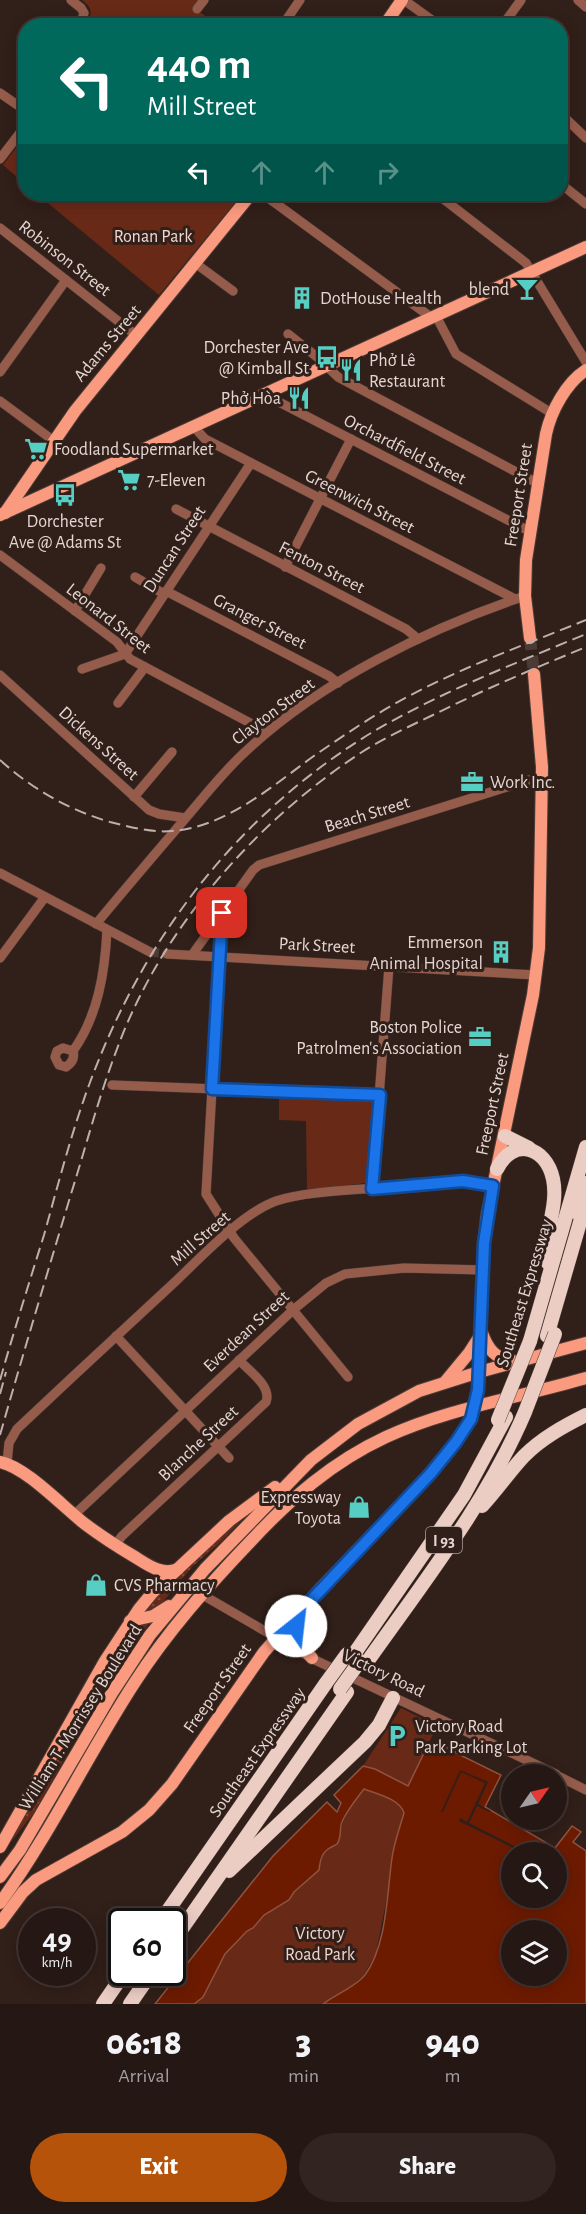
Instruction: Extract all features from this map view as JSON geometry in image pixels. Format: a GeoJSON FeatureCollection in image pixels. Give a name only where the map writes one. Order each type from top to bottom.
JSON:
{"type":"FeatureCollection","features":[{"type":"Feature","properties":{"kind":"highway"},"geometry":{"type":"LineString","coordinates":[[505,1136],[534,1150],[546,1161],[553,1181],[554,1202],[548,1238],[549,1279]]}},
{"type":"Feature","properties":{"kind":"highway","name":"Southeast Expressway"},"geometry":{"type":"LineString","coordinates":[[171,1908],[336,1688],[452,1503],[512,1416],[543,1337],[549,1279],[586,1147]]}},
{"type":"Feature","properties":{"kind":"highway"},"geometry":{"type":"LineString","coordinates":[[497,1169],[504,1157],[513,1152],[523,1149],[534,1150]]}},
{"type":"Feature","properties":{"kind":"highway","name":"I 93"},"geometry":{"type":"LineString","coordinates":[[543,1337],[586,1183]]}},
{"type":"Feature","properties":{"kind":"highway","name":"I 93"},"geometry":{"type":"LineString","coordinates":[[543,1337],[586,1203]]}},
{"type":"Feature","properties":{"kind":"highway","name":"Southeast Expressway"},"geometry":{"type":"LineString","coordinates":[[186,1923],[214,1884],[336,1688],[356,1659],[465,1522],[493,1478],[512,1416],[586,1232]]}},
{"type":"Feature","properties":{"kind":"highway"},"geometry":{"type":"LineString","coordinates":[[465,1522],[495,1493],[526,1455],[553,1433],[586,1415]]}},
{"type":"Feature","properties":{"kind":"highway","name":"I 93"},"geometry":{"type":"LineString","coordinates":[[356,1659],[469,1505],[496,1458],[512,1416]]}},
{"type":"Feature","properties":{"kind":"highway","name":"I 93"},"geometry":{"type":"LineString","coordinates":[[178,1908],[336,1688]]}},
{"type":"Feature","properties":{"kind":"highway","name":"I 93"},"geometry":{"type":"LineString","coordinates":[[186,1909],[336,1688]]}},
{"type":"Feature","properties":{"kind":"highway"},"geometry":{"type":"LineString","coordinates":[[214,1884],[365,1742],[379,1725],[393,1698]]}},
{"type":"Feature","properties":{"kind":"highway"},"geometry":{"type":"LineString","coordinates":[[103,2004],[115,1986]]}},
{"type":"Feature","properties":{"kind":"highway"},"geometry":{"type":"LineString","coordinates":[[111,2004],[123,1986]]}},
{"type":"Feature","properties":{"kind":"highway"},"geometry":{"type":"LineString","coordinates":[[121,2004],[133,1986]]}},
{"type":"Feature","properties":{"kind":"highway"},"geometry":{"type":"LineString","coordinates":[[130,2004],[142,1986]]}},
{"type":"Feature","properties":{"kind":"main road"},"geometry":{"type":"LineString","coordinates":[[390,18],[403,0]]}},
{"type":"Feature","properties":{"kind":"main road","name":"Adams Street"},"geometry":{"type":"LineString","coordinates":[[2,516],[87,396],[245,201]]}},
{"type":"Feature","properties":{"kind":"main road"},"geometry":{"type":"LineString","coordinates":[[2,516],[586,247]]}},
{"type":"Feature","properties":{"kind":"main road","name":"Freeport Street"},"geometry":{"type":"LineString","coordinates":[[530,638],[520,598],[546,434],[553,414],[569,386],[586,370]]}},
{"type":"Feature","properties":{"kind":"main road","name":"Freeport Street"},"geometry":{"type":"LineString","coordinates":[[0,1923],[23,1892],[40,1877],[122,1832],[157,1802],[172,1784],[246,1675],[300,1612],[437,1466],[471,1419],[479,1372],[482,1332],[485,1232],[536,975],[540,921],[542,776],[534,674]]}},
{"type":"Feature","properties":{"kind":"main road"},"geometry":{"type":"LineString","coordinates":[[482,1332],[495,1355],[507,1360],[521,1361]]}},
{"type":"Feature","properties":{"kind":"main road"},"geometry":{"type":"LineString","coordinates":[[444,1383],[469,1353],[482,1332]]}},
{"type":"Feature","properties":{"kind":"main road","name":"William T. Morrissey Boulevard"},"geometry":{"type":"LineString","coordinates":[[0,1877],[13,1862],[134,1658],[185,1591],[301,1469],[332,1443],[368,1418],[405,1398],[479,1372],[586,1343]]}},
{"type":"Feature","properties":{"kind":"main road","name":"William T. Morrissey Boulevard"},"geometry":{"type":"LineString","coordinates":[[0,1903],[28,1863],[134,1682],[166,1636],[201,1594],[287,1503],[329,1469],[388,1436],[474,1408],[586,1378]]}},
{"type":"Feature","properties":{"kind":"main road"},"geometry":{"type":"LineString","coordinates":[[3,1462],[22,1472],[115,1545],[154,1568],[166,1571],[178,1569]]}},
{"type":"Feature","properties":{"kind":"main road"},"geometry":{"type":"LineString","coordinates":[[0,1848],[115,1644],[153,1592],[239,1512],[301,1469]]}},
{"type":"Feature","properties":{"kind":"main road"},"geometry":{"type":"LineString","coordinates":[[153,1592],[157,1579],[154,1568]]}},
{"type":"Feature","properties":{"kind":"main road"},"geometry":{"type":"LineString","coordinates":[[130,1621],[160,1613],[185,1591]]}},
{"type":"Feature","properties":{"kind":"main road"},"geometry":{"type":"LineString","coordinates":[[300,1612],[296,1626],[297,1637],[312,1658]]}},
{"type":"Feature","properties":{"kind":"main road"},"geometry":{"type":"LineString","coordinates":[[51,1757],[76,1743],[90,1729]]}},
{"type":"Feature","properties":{"kind":"main road"},"geometry":{"type":"LineString","coordinates":[[0,1848],[19,1843],[34,1826]]}},
{"type":"Feature","properties":{"kind":"main road"},"geometry":{"type":"LineString","coordinates":[[28,1863],[40,1877]]}},
{"type":"Feature","properties":{"kind":"street"},"geometry":{"type":"LineString","coordinates":[[72,0],[84,13],[82,18]]}},
{"type":"Feature","properties":{"kind":"street"},"geometry":{"type":"LineString","coordinates":[[197,9],[204,0]]}},
{"type":"Feature","properties":{"kind":"street"},"geometry":{"type":"LineString","coordinates":[[288,18],[300,0]]}},
{"type":"Feature","properties":{"kind":"street"},"geometry":{"type":"LineString","coordinates":[[403,0],[429,18]]}},
{"type":"Feature","properties":{"kind":"street"},"geometry":{"type":"LineString","coordinates":[[508,18],[521,0]]}},
{"type":"Feature","properties":{"kind":"street"},"geometry":{"type":"LineString","coordinates":[[578,0],[586,7]]}},
{"type":"Feature","properties":{"kind":"street"},"geometry":{"type":"LineString","coordinates":[[0,93],[18,105]]}},
{"type":"Feature","properties":{"kind":"street"},"geometry":{"type":"LineString","coordinates":[[568,121],[586,138]]}},
{"type":"Feature","properties":{"kind":"street"},"geometry":{"type":"LineString","coordinates":[[0,159],[18,135]]}},
{"type":"Feature","properties":{"kind":"street"},"geometry":{"type":"LineString","coordinates":[[568,190],[586,204]]}},
{"type":"Feature","properties":{"kind":"street"},"geometry":{"type":"LineString","coordinates":[[273,201],[434,317],[456,354],[553,414]]}},
{"type":"Feature","properties":{"kind":"street"},"geometry":{"type":"LineString","coordinates":[[446,201],[524,261],[586,362]]}},
{"type":"Feature","properties":{"kind":"street","name":"Robinson Street"},"geometry":{"type":"LineString","coordinates":[[0,228],[137,336]]}},
{"type":"Feature","properties":{"kind":"street"},"geometry":{"type":"LineString","coordinates":[[195,263],[233,291]]}},
{"type":"Feature","properties":{"kind":"street"},"geometry":{"type":"LineString","coordinates":[[0,372],[66,280]]}},
{"type":"Feature","properties":{"kind":"street"},"geometry":{"type":"LineString","coordinates":[[288,334],[338,377],[537,483]]}},
{"type":"Feature","properties":{"kind":"street","name":"Orchardfield Street"},"geometry":{"type":"LineString","coordinates":[[268,393],[277,401],[529,531]]}},
{"type":"Feature","properties":{"kind":"street"},"geometry":{"type":"LineString","coordinates":[[0,401],[54,441]]}},
{"type":"Feature","properties":{"kind":"street","name":"Greenwich Street"},"geometry":{"type":"LineString","coordinates":[[194,427],[205,439],[520,598]]}},
{"type":"Feature","properties":{"kind":"street"},"geometry":{"type":"LineString","coordinates":[[285,567],[351,439]]}},
{"type":"Feature","properties":{"kind":"street","name":"Duncan Street"},"geometry":{"type":"LineString","coordinates":[[125,654],[251,462]]}},
{"type":"Feature","properties":{"kind":"street","name":"Fenton Street"},"geometry":{"type":"LineString","coordinates":[[176,509],[406,629],[418,639]]}},
{"type":"Feature","properties":{"kind":"street","name":"Leonard Street"},"geometry":{"type":"LineString","coordinates":[[0,555],[118,644],[130,659],[267,732]]}},
{"type":"Feature","properties":{"kind":"street"},"geometry":{"type":"LineString","coordinates":[[75,611],[101,568]]}},
{"type":"Feature","properties":{"kind":"street","name":"Granger Street"},"geometry":{"type":"LineString","coordinates":[[135,577],[329,676],[338,683]]}},
{"type":"Feature","properties":{"kind":"street","name":"Clayton Street"},"geometry":{"type":"LineString","coordinates":[[96,924],[231,765],[267,732],[338,683],[418,639],[464,618],[520,598]]}},
{"type":"Feature","properties":{"kind":"street"},"geometry":{"type":"LineString","coordinates":[[82,669],[125,654]]}},
{"type":"Feature","properties":{"kind":"street"},"geometry":{"type":"LineString","coordinates":[[118,703],[145,667]]}},
{"type":"Feature","properties":{"kind":"street","name":"Dickens Street"},"geometry":{"type":"LineString","coordinates":[[0,675],[154,813],[185,818]]}},
{"type":"Feature","properties":{"kind":"street"},"geometry":{"type":"LineString","coordinates":[[134,797],[172,752]]}},
{"type":"Feature","properties":{"kind":"street","name":"Beach Street"},"geometry":{"type":"LineString","coordinates":[[192,955],[253,870],[259,865],[542,776]]}},
{"type":"Feature","properties":{"kind":"street"},"geometry":{"type":"LineString","coordinates":[[0,873],[150,952]]}},
{"type":"Feature","properties":{"kind":"street"},"geometry":{"type":"LineString","coordinates":[[0,958],[45,897]]}},
{"type":"Feature","properties":{"kind":"street"},"geometry":{"type":"LineString","coordinates":[[222,913],[206,1190],[209,1200],[230,1232],[348,1377]]}},
{"type":"Feature","properties":{"kind":"street"},"geometry":{"type":"LineString","coordinates":[[73,1051],[84,1034],[102,980],[107,930]]}},
{"type":"Feature","properties":{"kind":"street","name":"Park Street"},"geometry":{"type":"LineString","coordinates":[[167,954],[536,975]]}},
{"type":"Feature","properties":{"kind":"street"},"geometry":{"type":"LineString","coordinates":[[372,1189],[389,966]]}},
{"type":"Feature","properties":{"kind":"street"},"geometry":{"type":"LineString","coordinates":[[112,1084],[380,1095]]}},
{"type":"Feature","properties":{"kind":"street","name":"Mill Street"},"geometry":{"type":"LineString","coordinates":[[3,1462],[15,1431],[230,1232],[257,1211],[278,1200],[372,1189],[463,1181],[493,1186]]}},
{"type":"Feature","properties":{"kind":"street","name":"Everdean Street"},"geometry":{"type":"LineString","coordinates":[[74,1515],[293,1310],[326,1283],[345,1274],[404,1268],[483,1270]]}},
{"type":"Feature","properties":{"kind":"street"},"geometry":{"type":"LineString","coordinates":[[116,1336],[230,1458]]}},
{"type":"Feature","properties":{"kind":"street","name":"Blanche Street"},"geometry":{"type":"LineString","coordinates":[[115,1545],[264,1403],[268,1397],[266,1389],[240,1360]]}},
{"type":"Feature","properties":{"kind":"street","name":"Victory Road"},"geometry":{"type":"LineString","coordinates":[[201,1594],[312,1658],[533,1764]]}},
{"type":"Feature","properties":{"kind":"street","name":"Victory Road"},"geometry":{"type":"LineString","coordinates":[[567,1780],[586,1790]]}},
{"type":"Feature","properties":{"kind":"green space"},"geometry":{"type":"Polygon","coordinates":[[[82,0],[200,0],[194,8],[208,18],[90,18],[88,6],[82,0]]]}},
{"type":"Feature","properties":{"kind":"green space"},"geometry":{"type":"Polygon","coordinates":[[[18,145],[18,178],[3,165],[18,145]]]}},
{"type":"Feature","properties":{"kind":"green space","name":"Ronan Park"},"geometry":{"type":"Polygon","coordinates":[[[45,201],[236,201],[159,295],[45,201]]]}},
{"type":"Feature","properties":{"kind":"green space"},"geometry":{"type":"Polygon","coordinates":[[[279,1096],[374,1099],[366,1183],[307,1190],[306,1121],[279,1120],[279,1096]]]}},
{"type":"Feature","properties":{"kind":"green space"},"geometry":{"type":"Polygon","coordinates":[[[255,1506],[222,1541],[192,1567],[157,1609],[142,1614],[155,1596],[255,1506]]]}},
{"type":"Feature","properties":{"kind":"green space"},"geometry":{"type":"Polygon","coordinates":[[[151,1620],[104,1686],[73,1738],[66,1741],[119,1648],[135,1625],[151,1620]]]}},
{"type":"Feature","properties":{"kind":"green space"},"geometry":{"type":"Polygon","coordinates":[[[401,1708],[437,1726],[408,1787],[375,1769],[363,1766],[401,1708]]]}},
{"type":"Feature","properties":{"kind":"green space"},"geometry":{"type":"Polygon","coordinates":[[[65,1754],[66,1756],[33,1814],[10,1843],[9,1841],[57,1755],[65,1754]]]}},
{"type":"Feature","properties":{"kind":"green space","name":"Victory Road Park"},"geometry":{"type":"Polygon","coordinates":[[[364,1789],[398,1804],[404,1813],[392,1857],[391,1877],[376,1953],[364,1975],[323,2004],[194,2004],[203,1997],[225,1954],[264,1915],[289,1901],[294,1892],[301,1887],[324,1852],[340,1836],[346,1816],[364,1789]]]}},
{"type":"Feature","properties":{"kind":"shaded area"},"geometry":{"type":"Polygon","coordinates":[[[427,1747],[454,1748],[456,1753],[501,1775],[485,1807],[501,1816],[501,1830],[524,1830],[545,1842],[501,1842],[501,1908],[567,1908],[567,1842],[560,1842],[572,1826],[581,1832],[573,1842],[586,1851],[586,2004],[323,2004],[356,1984],[365,1975],[378,1949],[382,1934],[393,1852],[404,1813],[402,1808],[393,1801],[364,1789],[351,1806],[341,1825],[337,1844],[329,1848],[322,1856],[319,1870],[294,1892],[289,1900],[264,1915],[225,1954],[203,1997],[194,2004],[155,2004],[169,1986],[186,1986],[186,1965],[273,1856],[327,1802],[337,1812],[341,1803],[334,1795],[363,1766],[375,1769],[408,1786],[427,1747]]]}},
{"type":"Feature","properties":{"kind":"pier"},"geometry":{"type":"Polygon","coordinates":[[[460,1770],[488,1782],[478,1804],[491,1811],[477,1806],[469,1823],[506,1842],[501,1842],[459,1821],[460,1818],[467,1822],[485,1783],[461,1772],[441,1812],[460,1770]]]}},
{"type":"Feature","properties":{"kind":"tunnel"},"geometry":{"type":"LineString","coordinates":[[530,638],[534,674]]}},
{"type":"Feature","properties":{"kind":"tunnel"},"geometry":{"type":"LineString","coordinates":[[150,952],[167,954]]}},
{"type":"Feature","properties":{"kind":"railway"},"geometry":{"type":"LineString","coordinates":[[0,760],[25,780],[52,797],[95,817],[133,828],[149,830],[172,831],[192,828],[210,822],[246,804],[350,731],[414,693],[487,660],[586,620]]}},
{"type":"Feature","properties":{"kind":"railway"},"geometry":{"type":"LineString","coordinates":[[0,1380],[89,1085],[111,1031],[137,980],[167,931],[200,885],[237,842],[278,802],[323,766],[371,733],[449,692],[586,634]]}},
{"type":"Feature","properties":{"kind":"railway"},"geometry":{"type":"LineString","coordinates":[[0,1435],[110,1067],[135,1005],[158,963],[185,922],[215,883],[283,813],[359,754],[395,733],[471,697],[586,647]]}},
{"type":"Feature","properties":{"kind":"railway"},"geometry":{"type":"LineString","coordinates":[[0,1394],[6,1372]]}},
{"type":"Feature","properties":{"kind":"place","name":"blend"},"geometry":{"type":"Point","coordinates":[527,289]}},
{"type":"Feature","properties":{"kind":"place","name":"DotHouse Health"},"geometry":{"type":"Point","coordinates":[302,298]}},
{"type":"Feature","properties":{"kind":"place","name":"Dorchester Ave @ Kimball St"},"geometry":{"type":"Point","coordinates":[327,357]}},
{"type":"Feature","properties":{"kind":"place","name":"Phở Lê Restaurant"},"geometry":{"type":"Point","coordinates":[351,370]}},
{"type":"Feature","properties":{"kind":"place","name":"Phở Hòa"},"geometry":{"type":"Point","coordinates":[299,398]}},
{"type":"Feature","properties":{"kind":"place","name":"Foodland Supermarket"},"geometry":{"type":"Point","coordinates":[36,449]}},
{"type":"Feature","properties":{"kind":"place","name":"7-Eleven"},"geometry":{"type":"Point","coordinates":[129,480]}},
{"type":"Feature","properties":{"kind":"place","name":"Dorchester Ave @ Adams St"},"geometry":{"type":"Point","coordinates":[65,495]}},
{"type":"Feature","properties":{"kind":"place","name":"Work Inc."},"geometry":{"type":"Point","coordinates":[472,782]}},
{"type":"Feature","properties":{"kind":"place","name":"Emmerson Animal Hospital"},"geometry":{"type":"Point","coordinates":[501,952]}},
{"type":"Feature","properties":{"kind":"place","name":"Boston Police Patrolmen's Association"},"geometry":{"type":"Point","coordinates":[480,1037]}},
{"type":"Feature","properties":{"kind":"place","name":"Expressway Toyota"},"geometry":{"type":"Point","coordinates":[359,1507]}},
{"type":"Feature","properties":{"kind":"place","name":"CVS Pharmacy"},"geometry":{"type":"Point","coordinates":[96,1585]}},
{"type":"Feature","properties":{"kind":"place","name":"Victory Road Park Parking Lot"},"geometry":{"type":"Point","coordinates":[397,1736]}},
{"type":"Feature","properties":{"kind":"route"},"geometry":{"type":"LineString","coordinates":[[222,913],[212,1089],[380,1095],[372,1189],[463,1181],[493,1186],[484,1243],[478,1390],[471,1419],[431,1473],[300,1612],[296,1626]]}}]}
